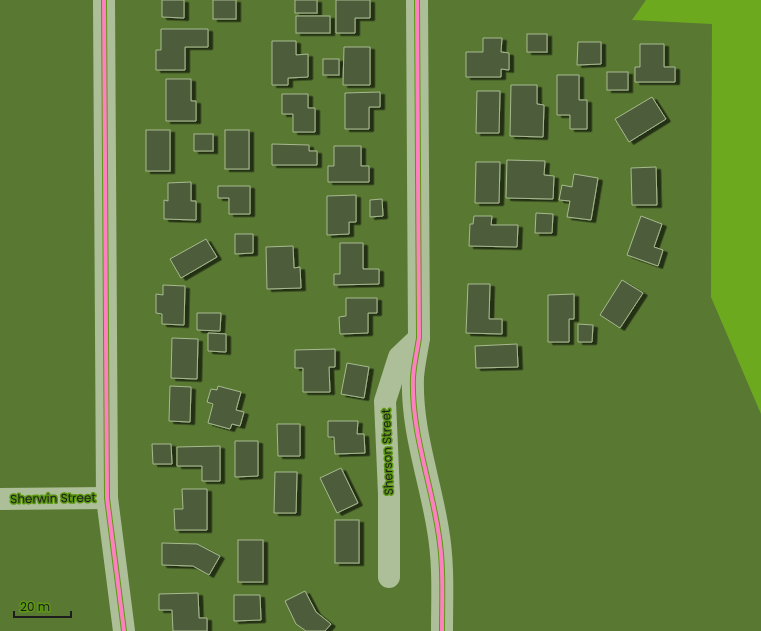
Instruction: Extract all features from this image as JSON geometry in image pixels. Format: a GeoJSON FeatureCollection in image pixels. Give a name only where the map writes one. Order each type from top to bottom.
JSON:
{"type":"FeatureCollection","features":[{"type":"Feature","properties":{"kind":"street"},"geometry":{"type":"LineString","coordinates":[[104,0],[107,498],[124,631]]}},
{"type":"Feature","properties":{"kind":"street"},"geometry":{"type":"LineString","coordinates":[[417,0],[420,338],[413,376],[414,402],[420,449],[436,518],[440,544],[442,631]]}},
{"type":"Feature","properties":{"kind":"street","name":"Sherson Street"},"geometry":{"type":"LineString","coordinates":[[389,577],[389,494],[386,400],[399,357],[420,338]]}},
{"type":"Feature","properties":{"kind":"street","name":"Sherwin Street"},"geometry":{"type":"LineString","coordinates":[[0,499],[107,498]]}},
{"type":"Feature","properties":{"kind":"green space"},"geometry":{"type":"Polygon","coordinates":[[[646,0],[761,0],[761,414],[711,297],[712,24],[632,20],[646,0]]]}},
{"type":"Feature","properties":{"kind":"building"},"geometry":{"type":"Polygon","coordinates":[[[162,0],[184,0],[184,18],[162,17],[162,0]]]}},
{"type":"Feature","properties":{"kind":"building"},"geometry":{"type":"Polygon","coordinates":[[[213,0],[236,0],[236,19],[213,19],[213,0]]]}},
{"type":"Feature","properties":{"kind":"building"},"geometry":{"type":"Polygon","coordinates":[[[295,0],[317,0],[317,13],[295,13],[295,0]]]}},
{"type":"Feature","properties":{"kind":"building"},"geometry":{"type":"Polygon","coordinates":[[[336,0],[370,0],[370,18],[355,18],[355,33],[336,33],[336,0]]]}},
{"type":"Feature","properties":{"kind":"building"},"geometry":{"type":"Polygon","coordinates":[[[296,16],[330,16],[330,33],[296,33],[296,16]]]}},
{"type":"Feature","properties":{"kind":"building"},"geometry":{"type":"Polygon","coordinates":[[[161,29],[208,29],[208,47],[185,47],[185,70],[156,70],[156,50],[161,50],[161,29]]]}},
{"type":"Feature","properties":{"kind":"building"},"geometry":{"type":"Polygon","coordinates":[[[527,34],[547,34],[547,52],[527,52],[527,34]]]}},
{"type":"Feature","properties":{"kind":"building"},"geometry":{"type":"Polygon","coordinates":[[[483,38],[502,38],[501,52],[509,53],[509,70],[501,69],[501,77],[466,77],[466,52],[483,52],[483,38]]]}},
{"type":"Feature","properties":{"kind":"building"},"geometry":{"type":"Polygon","coordinates":[[[272,41],[296,41],[296,55],[308,54],[308,77],[288,78],[288,85],[272,85],[272,41]]]}},
{"type":"Feature","properties":{"kind":"building"},"geometry":{"type":"Polygon","coordinates":[[[578,42],[601,42],[601,64],[577,65],[578,42]]]}},
{"type":"Feature","properties":{"kind":"building"},"geometry":{"type":"Polygon","coordinates":[[[640,44],[664,44],[664,67],[675,67],[675,82],[635,82],[635,67],[640,67],[640,44]]]}},
{"type":"Feature","properties":{"kind":"building"},"geometry":{"type":"Polygon","coordinates":[[[344,47],[370,47],[370,85],[343,85],[344,47]]]}},
{"type":"Feature","properties":{"kind":"building"},"geometry":{"type":"Polygon","coordinates":[[[323,59],[339,59],[339,75],[323,75],[323,59]]]}},
{"type":"Feature","properties":{"kind":"building"},"geometry":{"type":"Polygon","coordinates":[[[607,72],[628,72],[628,90],[607,90],[607,72]]]}},
{"type":"Feature","properties":{"kind":"building"},"geometry":{"type":"Polygon","coordinates":[[[557,75],[579,75],[579,100],[587,100],[587,129],[570,129],[570,115],[557,115],[557,75]]]}},
{"type":"Feature","properties":{"kind":"building"},"geometry":{"type":"Polygon","coordinates":[[[166,79],[191,79],[191,101],[196,101],[196,121],[166,121],[166,79]]]}},
{"type":"Feature","properties":{"kind":"building"},"geometry":{"type":"Polygon","coordinates":[[[511,85],[537,85],[537,104],[544,105],[543,137],[510,136],[511,85]]]}},
{"type":"Feature","properties":{"kind":"building"},"geometry":{"type":"Polygon","coordinates":[[[477,91],[500,91],[499,133],[476,133],[477,91]]]}},
{"type":"Feature","properties":{"kind":"building"},"geometry":{"type":"Polygon","coordinates":[[[380,92],[380,107],[369,107],[369,129],[345,129],[345,93],[380,92]]]}},
{"type":"Feature","properties":{"kind":"building"},"geometry":{"type":"Polygon","coordinates":[[[282,94],[308,94],[308,108],[315,108],[315,132],[293,132],[293,114],[282,114],[282,94]]]}},
{"type":"Feature","properties":{"kind":"building"},"geometry":{"type":"Polygon","coordinates":[[[652,97],[666,119],[629,142],[615,119],[652,97]]]}},
{"type":"Feature","properties":{"kind":"building"},"geometry":{"type":"Polygon","coordinates":[[[146,130],[170,130],[170,171],[146,171],[146,130]]]}},
{"type":"Feature","properties":{"kind":"building"},"geometry":{"type":"Polygon","coordinates":[[[225,130],[249,130],[249,169],[225,169],[225,130]]]}},
{"type":"Feature","properties":{"kind":"building"},"geometry":{"type":"Polygon","coordinates":[[[194,134],[213,134],[213,151],[194,151],[194,134]]]}},
{"type":"Feature","properties":{"kind":"building"},"geometry":{"type":"Polygon","coordinates":[[[272,144],[309,145],[309,151],[317,151],[317,165],[272,165],[272,144]]]}},
{"type":"Feature","properties":{"kind":"building"},"geometry":{"type":"Polygon","coordinates":[[[334,146],[361,146],[361,166],[369,166],[369,182],[328,182],[328,166],[334,166],[334,146]]]}},
{"type":"Feature","properties":{"kind":"building"},"geometry":{"type":"Polygon","coordinates":[[[507,160],[545,161],[544,175],[554,176],[553,199],[506,198],[507,160]]]}},
{"type":"Feature","properties":{"kind":"building"},"geometry":{"type":"Polygon","coordinates":[[[476,162],[500,162],[499,203],[475,203],[476,162]]]}},
{"type":"Feature","properties":{"kind":"building"},"geometry":{"type":"Polygon","coordinates":[[[656,167],[657,205],[632,205],[631,168],[656,167]]]}},
{"type":"Feature","properties":{"kind":"building"},"geometry":{"type":"Polygon","coordinates":[[[574,174],[598,178],[591,220],[567,217],[570,201],[559,200],[562,185],[572,187],[574,174]]]}},
{"type":"Feature","properties":{"kind":"building"},"geometry":{"type":"Polygon","coordinates":[[[191,182],[191,201],[196,201],[196,220],[164,219],[164,200],[168,201],[168,183],[191,182]]]}},
{"type":"Feature","properties":{"kind":"building"},"geometry":{"type":"Polygon","coordinates":[[[218,186],[250,186],[250,214],[229,214],[229,198],[218,198],[218,186]]]}},
{"type":"Feature","properties":{"kind":"building"},"geometry":{"type":"Polygon","coordinates":[[[356,195],[356,222],[349,222],[349,234],[327,235],[327,196],[356,195]]]}},
{"type":"Feature","properties":{"kind":"building"},"geometry":{"type":"Polygon","coordinates":[[[382,199],[383,216],[370,217],[370,200],[382,199]]]}},
{"type":"Feature","properties":{"kind":"building"},"geometry":{"type":"Polygon","coordinates":[[[536,213],[553,214],[552,233],[535,233],[536,213]]]}},
{"type":"Feature","properties":{"kind":"building"},"geometry":{"type":"Polygon","coordinates":[[[474,216],[492,216],[491,225],[518,225],[517,247],[469,246],[470,224],[473,224],[474,216]]]}},
{"type":"Feature","properties":{"kind":"building"},"geometry":{"type":"Polygon","coordinates":[[[641,216],[662,224],[654,247],[663,250],[658,266],[627,255],[641,216]]]}},
{"type":"Feature","properties":{"kind":"building"},"geometry":{"type":"Polygon","coordinates":[[[235,234],[253,234],[253,253],[235,254],[235,234]]]}},
{"type":"Feature","properties":{"kind":"building"},"geometry":{"type":"Polygon","coordinates":[[[206,239],[217,257],[181,278],[170,259],[206,239]]]}},
{"type":"Feature","properties":{"kind":"building"},"geometry":{"type":"Polygon","coordinates":[[[340,243],[363,243],[363,269],[379,269],[379,284],[334,285],[334,274],[340,274],[340,243]]]}},
{"type":"Feature","properties":{"kind":"building"},"geometry":{"type":"Polygon","coordinates":[[[293,246],[294,268],[300,267],[301,288],[267,289],[266,247],[293,246]]]}},
{"type":"Feature","properties":{"kind":"building"},"geometry":{"type":"Polygon","coordinates":[[[622,280],[643,293],[620,328],[600,315],[622,280]]]}},
{"type":"Feature","properties":{"kind":"building"},"geometry":{"type":"Polygon","coordinates":[[[468,284],[490,284],[489,319],[502,319],[502,334],[466,333],[468,284]]]}},
{"type":"Feature","properties":{"kind":"building"},"geometry":{"type":"Polygon","coordinates":[[[163,285],[185,286],[184,325],[162,324],[162,314],[156,313],[156,294],[163,295],[163,285]]]}},
{"type":"Feature","properties":{"kind":"building"},"geometry":{"type":"Polygon","coordinates":[[[574,294],[574,319],[569,319],[569,342],[548,342],[548,295],[574,294]]]}},
{"type":"Feature","properties":{"kind":"building"},"geometry":{"type":"Polygon","coordinates":[[[346,298],[377,298],[377,313],[368,313],[368,333],[340,334],[339,317],[346,316],[346,298]]]}},
{"type":"Feature","properties":{"kind":"building"},"geometry":{"type":"Polygon","coordinates":[[[197,313],[221,313],[220,331],[197,330],[197,313]]]}},
{"type":"Feature","properties":{"kind":"building"},"geometry":{"type":"Polygon","coordinates":[[[578,324],[593,325],[592,342],[578,342],[578,324]]]}},
{"type":"Feature","properties":{"kind":"building"},"geometry":{"type":"Polygon","coordinates":[[[208,333],[226,334],[226,352],[208,351],[208,333]]]}},
{"type":"Feature","properties":{"kind":"building"},"geometry":{"type":"Polygon","coordinates":[[[172,338],[198,339],[197,379],[171,378],[172,338]]]}},
{"type":"Feature","properties":{"kind":"building"},"geometry":{"type":"Polygon","coordinates":[[[517,344],[518,367],[476,368],[475,346],[517,344]]]}},
{"type":"Feature","properties":{"kind":"building"},"geometry":{"type":"Polygon","coordinates":[[[335,349],[335,367],[329,367],[330,392],[303,392],[303,368],[295,368],[295,350],[335,349]]]}},
{"type":"Feature","properties":{"kind":"building"},"geometry":{"type":"Polygon","coordinates":[[[347,363],[369,367],[364,398],[341,394],[347,363]]]}},
{"type":"Feature","properties":{"kind":"building"},"geometry":{"type":"Polygon","coordinates":[[[170,386],[191,387],[190,422],[169,421],[170,386]]]}},
{"type":"Feature","properties":{"kind":"building"},"geometry":{"type":"Polygon","coordinates":[[[218,386],[241,392],[236,410],[244,412],[240,426],[232,424],[230,429],[208,423],[213,404],[207,402],[211,389],[217,390],[218,386]]]}},
{"type":"Feature","properties":{"kind":"building"},"geometry":{"type":"Polygon","coordinates":[[[328,421],[358,421],[357,434],[364,434],[365,453],[335,454],[334,437],[328,437],[328,421]]]}},
{"type":"Feature","properties":{"kind":"building"},"geometry":{"type":"Polygon","coordinates":[[[277,424],[300,424],[300,456],[278,456],[277,424]]]}},
{"type":"Feature","properties":{"kind":"building"},"geometry":{"type":"Polygon","coordinates":[[[235,441],[258,441],[258,476],[235,477],[235,441]]]}},
{"type":"Feature","properties":{"kind":"building"},"geometry":{"type":"Polygon","coordinates":[[[152,444],[171,444],[172,464],[153,464],[152,444]]]}},
{"type":"Feature","properties":{"kind":"building"},"geometry":{"type":"Polygon","coordinates":[[[220,446],[220,481],[202,481],[202,466],[177,466],[177,447],[220,446]]]}},
{"type":"Feature","properties":{"kind":"building"},"geometry":{"type":"Polygon","coordinates":[[[341,468],[358,503],[337,513],[320,478],[341,468]]]}},
{"type":"Feature","properties":{"kind":"building"},"geometry":{"type":"Polygon","coordinates":[[[275,472],[297,472],[296,513],[274,513],[275,472]]]}},
{"type":"Feature","properties":{"kind":"building"},"geometry":{"type":"Polygon","coordinates":[[[182,489],[207,489],[207,530],[175,530],[174,509],[183,509],[182,489]]]}},
{"type":"Feature","properties":{"kind":"building"},"geometry":{"type":"Polygon","coordinates":[[[335,520],[359,520],[359,563],[335,563],[335,520]]]}},
{"type":"Feature","properties":{"kind":"building"},"geometry":{"type":"Polygon","coordinates":[[[238,540],[263,540],[263,582],[238,582],[238,540]]]}},
{"type":"Feature","properties":{"kind":"building"},"geometry":{"type":"Polygon","coordinates":[[[162,543],[197,544],[220,556],[209,575],[193,566],[162,565],[162,543]]]}},
{"type":"Feature","properties":{"kind":"building"},"geometry":{"type":"Polygon","coordinates":[[[305,591],[316,612],[331,624],[325,631],[306,631],[296,624],[285,601],[305,591]]]}},
{"type":"Feature","properties":{"kind":"building"},"geometry":{"type":"Polygon","coordinates":[[[198,593],[199,618],[207,618],[207,631],[173,631],[172,610],[159,610],[159,594],[198,593]]]}},
{"type":"Feature","properties":{"kind":"building"},"geometry":{"type":"Polygon","coordinates":[[[234,595],[260,595],[261,620],[234,621],[234,595]]]}},
{"type":"Feature","properties":{"kind":"cycle path"},"geometry":{"type":"LineString","coordinates":[[104,0],[107,498],[124,631]]}},
{"type":"Feature","properties":{"kind":"cycle path"},"geometry":{"type":"LineString","coordinates":[[417,0],[419,338],[413,372],[413,397],[418,435],[435,511],[440,543],[442,631]]}}]}
